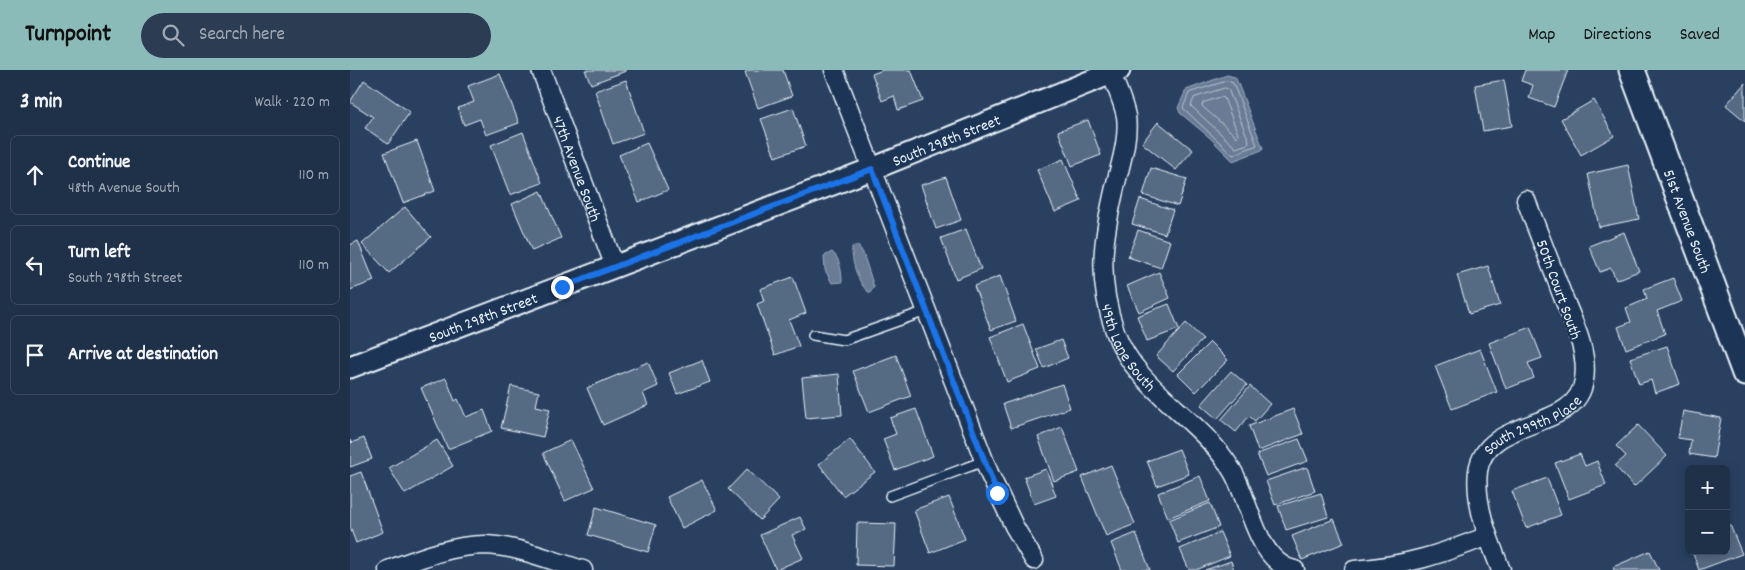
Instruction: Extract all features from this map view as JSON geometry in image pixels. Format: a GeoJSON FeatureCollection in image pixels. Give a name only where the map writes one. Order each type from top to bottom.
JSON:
{"type":"FeatureCollection","features":[{"type":"Feature","properties":{"kind":"main road","name":"51st Avenue South"},"geometry":{"type":"LineString","coordinates":[[1632,70],[1745,373]]}},
{"type":"Feature","properties":{"kind":"street","name":"47th Avenue South"},"geometry":{"type":"LineString","coordinates":[[541,70],[616,267]]}},
{"type":"Feature","properties":{"kind":"street"},"geometry":{"type":"LineString","coordinates":[[834,70],[984,461],[1031,565]]}},
{"type":"Feature","properties":{"kind":"street","name":"South 298th Street"},"geometry":{"type":"LineString","coordinates":[[350,367],[872,169],[1115,72]]}},
{"type":"Feature","properties":{"kind":"street","name":"49th Lane South"},"geometry":{"type":"LineString","coordinates":[[1115,72],[1124,108],[1126,128],[1123,157],[1105,230],[1102,274],[1105,295],[1116,333],[1130,360],[1150,385],[1195,427],[1223,457],[1238,481],[1267,551],[1282,565],[1295,570]]}},
{"type":"Feature","properties":{"kind":"street","name":"50th Court South"},"geometry":{"type":"LineString","coordinates":[[1526,200],[1580,342],[1585,370],[1584,380]]}},
{"type":"Feature","properties":{"kind":"street","name":"South 299th Place"},"geometry":{"type":"LineString","coordinates":[[1488,536],[1480,504],[1478,470],[1488,450],[1503,437],[1570,406],[1577,398],[1584,380]]}},
{"type":"Feature","properties":{"kind":"street"},"geometry":{"type":"LineString","coordinates":[[1354,570],[1394,566],[1426,559],[1488,536],[1501,570]]}},
{"type":"Feature","properties":{"kind":"street"},"geometry":{"type":"LineString","coordinates":[[388,570],[435,554],[485,545],[528,553],[583,570]]}},
{"type":"Feature","properties":{"kind":"lane"},"geometry":{"type":"LineString","coordinates":[[813,335],[844,340],[926,310]]}},
{"type":"Feature","properties":{"kind":"lane"},"geometry":{"type":"LineString","coordinates":[[890,496],[984,461]]}},
{"type":"Feature","properties":{"kind":"water"},"geometry":{"type":"Polygon","coordinates":[[[1227,75],[1235,77],[1237,81],[1263,148],[1233,161],[1209,137],[1180,113],[1178,108],[1186,90],[1227,75]]]}},
{"type":"Feature","properties":{"kind":"water"},"geometry":{"type":"Polygon","coordinates":[[[858,245],[863,253],[874,287],[870,293],[862,285],[854,265],[852,247],[858,245]]]}},
{"type":"Feature","properties":{"kind":"water"},"geometry":{"type":"Polygon","coordinates":[[[832,252],[839,261],[842,282],[832,283],[825,270],[824,256],[832,252]]]}},
{"type":"Feature","properties":{"kind":"building"},"geometry":{"type":"Polygon","coordinates":[[[585,70],[626,70],[626,71],[591,84],[585,70]]]}},
{"type":"Feature","properties":{"kind":"building"},"geometry":{"type":"Polygon","coordinates":[[[750,70],[783,70],[792,96],[758,108],[745,72],[750,70]]]}},
{"type":"Feature","properties":{"kind":"building"},"geometry":{"type":"Polygon","coordinates":[[[883,70],[911,70],[923,101],[898,110],[894,96],[882,101],[872,74],[883,70]]]}},
{"type":"Feature","properties":{"kind":"building"},"geometry":{"type":"Polygon","coordinates":[[[1525,70],[1568,70],[1554,107],[1529,98],[1533,85],[1521,81],[1525,70]]]}},
{"type":"Feature","properties":{"kind":"building"},"geometry":{"type":"Polygon","coordinates":[[[500,74],[519,123],[486,135],[480,119],[464,125],[458,108],[474,102],[468,86],[500,74]]]}},
{"type":"Feature","properties":{"kind":"building"},"geometry":{"type":"Polygon","coordinates":[[[364,80],[410,112],[388,144],[365,128],[373,117],[350,102],[364,80]]]}},
{"type":"Feature","properties":{"kind":"building"},"geometry":{"type":"Polygon","coordinates":[[[626,80],[644,133],[613,144],[595,91],[626,80]]]}},
{"type":"Feature","properties":{"kind":"building"},"geometry":{"type":"Polygon","coordinates":[[[1504,80],[1512,126],[1483,131],[1475,85],[1504,80]]]}},
{"type":"Feature","properties":{"kind":"building"},"geometry":{"type":"Polygon","coordinates":[[[1745,83],[1745,121],[1726,105],[1745,83]]]}},
{"type":"Feature","properties":{"kind":"building"},"geometry":{"type":"Polygon","coordinates":[[[1594,100],[1614,136],[1581,155],[1561,119],[1594,100]]]}},
{"type":"Feature","properties":{"kind":"building"},"geometry":{"type":"Polygon","coordinates":[[[793,108],[806,146],[775,157],[761,119],[793,108]]]}},
{"type":"Feature","properties":{"kind":"building"},"geometry":{"type":"Polygon","coordinates":[[[1088,120],[1101,155],[1072,166],[1058,131],[1088,120]]]}},
{"type":"Feature","properties":{"kind":"building"},"geometry":{"type":"Polygon","coordinates":[[[1158,122],[1193,150],[1176,170],[1142,143],[1158,122]]]}},
{"type":"Feature","properties":{"kind":"building"},"geometry":{"type":"Polygon","coordinates":[[[523,132],[542,183],[510,195],[491,145],[523,132]]]}},
{"type":"Feature","properties":{"kind":"building"},"geometry":{"type":"Polygon","coordinates":[[[417,141],[435,191],[403,203],[384,153],[417,141]]]}},
{"type":"Feature","properties":{"kind":"building"},"geometry":{"type":"Polygon","coordinates":[[[647,143],[668,190],[639,202],[619,155],[647,143]]]}},
{"type":"Feature","properties":{"kind":"building"},"geometry":{"type":"Polygon","coordinates":[[[1063,159],[1081,201],[1055,212],[1037,170],[1063,159]]]}},
{"type":"Feature","properties":{"kind":"building"},"geometry":{"type":"Polygon","coordinates":[[[1628,165],[1639,219],[1599,227],[1588,174],[1628,165]]]}},
{"type":"Feature","properties":{"kind":"building"},"geometry":{"type":"Polygon","coordinates":[[[1151,168],[1187,179],[1178,206],[1143,195],[1151,168]]]}},
{"type":"Feature","properties":{"kind":"building"},"geometry":{"type":"Polygon","coordinates":[[[946,177],[961,220],[936,229],[921,185],[946,177]]]}},
{"type":"Feature","properties":{"kind":"building"},"geometry":{"type":"Polygon","coordinates":[[[541,191],[561,238],[532,251],[512,204],[541,191]]]}},
{"type":"Feature","properties":{"kind":"building"},"geometry":{"type":"Polygon","coordinates":[[[1140,199],[1173,210],[1165,234],[1132,224],[1140,199]]]}},
{"type":"Feature","properties":{"kind":"building"},"geometry":{"type":"Polygon","coordinates":[[[405,207],[431,237],[389,273],[362,244],[405,207]]]}},
{"type":"Feature","properties":{"kind":"building"},"geometry":{"type":"Polygon","coordinates":[[[966,229],[981,269],[956,279],[941,238],[966,229]]]}},
{"type":"Feature","properties":{"kind":"building"},"geometry":{"type":"Polygon","coordinates":[[[1138,230],[1170,241],[1161,268],[1128,257],[1138,230]]]}},
{"type":"Feature","properties":{"kind":"building"},"geometry":{"type":"Polygon","coordinates":[[[1624,232],[1639,271],[1616,280],[1611,268],[1600,272],[1589,246],[1624,232]]]}},
{"type":"Feature","properties":{"kind":"building"},"geometry":{"type":"Polygon","coordinates":[[[358,241],[374,281],[350,290],[350,245],[358,241]]]}},
{"type":"Feature","properties":{"kind":"building"},"geometry":{"type":"Polygon","coordinates":[[[1488,266],[1500,305],[1469,314],[1457,275],[1488,266]]]}},
{"type":"Feature","properties":{"kind":"building"},"geometry":{"type":"Polygon","coordinates":[[[1159,272],[1170,298],[1139,312],[1127,286],[1159,272]]]}},
{"type":"Feature","properties":{"kind":"building"},"geometry":{"type":"Polygon","coordinates":[[[1000,276],[1016,321],[991,330],[974,286],[1000,276]]]}},
{"type":"Feature","properties":{"kind":"building"},"geometry":{"type":"Polygon","coordinates":[[[793,277],[806,313],[789,320],[799,346],[775,355],[757,304],[764,301],[760,289],[793,277]]]}},
{"type":"Feature","properties":{"kind":"building"},"geometry":{"type":"Polygon","coordinates":[[[1673,278],[1682,301],[1657,311],[1665,334],[1626,349],[1618,327],[1631,322],[1626,308],[1647,299],[1644,289],[1673,278]]]}},
{"type":"Feature","properties":{"kind":"building"},"geometry":{"type":"Polygon","coordinates":[[[1169,304],[1179,329],[1147,341],[1137,316],[1169,304]]]}},
{"type":"Feature","properties":{"kind":"building"},"geometry":{"type":"Polygon","coordinates":[[[1186,323],[1203,339],[1173,371],[1156,356],[1186,323]]]}},
{"type":"Feature","properties":{"kind":"building"},"geometry":{"type":"Polygon","coordinates":[[[1023,324],[1040,369],[1007,382],[990,337],[1023,324]]]}},
{"type":"Feature","properties":{"kind":"building"},"geometry":{"type":"Polygon","coordinates":[[[1530,327],[1542,358],[1528,363],[1534,378],[1506,389],[1489,343],[1530,327]]]}},
{"type":"Feature","properties":{"kind":"building"},"geometry":{"type":"Polygon","coordinates":[[[1061,340],[1068,358],[1044,368],[1036,349],[1061,340]]]}},
{"type":"Feature","properties":{"kind":"building"},"geometry":{"type":"Polygon","coordinates":[[[1210,342],[1228,360],[1196,392],[1178,374],[1210,342]]]}},
{"type":"Feature","properties":{"kind":"building"},"geometry":{"type":"Polygon","coordinates":[[[1667,346],[1680,384],[1655,393],[1651,380],[1639,384],[1630,358],[1667,346]]]}},
{"type":"Feature","properties":{"kind":"building"},"geometry":{"type":"Polygon","coordinates":[[[1480,349],[1497,392],[1452,409],[1435,366],[1480,349]]]}},
{"type":"Feature","properties":{"kind":"building"},"geometry":{"type":"Polygon","coordinates":[[[896,355],[911,396],[869,412],[853,371],[896,355]]]}},
{"type":"Feature","properties":{"kind":"building"},"geometry":{"type":"Polygon","coordinates":[[[702,360],[710,382],[677,394],[669,373],[702,360]]]}},
{"type":"Feature","properties":{"kind":"building"},"geometry":{"type":"Polygon","coordinates":[[[648,362],[658,386],[643,393],[648,405],[603,425],[587,388],[648,362]]]}},
{"type":"Feature","properties":{"kind":"building"},"geometry":{"type":"Polygon","coordinates":[[[1231,371],[1247,385],[1217,419],[1201,405],[1231,371]]]}},
{"type":"Feature","properties":{"kind":"building"},"geometry":{"type":"Polygon","coordinates":[[[839,374],[842,415],[806,418],[802,378],[839,374]]]}},
{"type":"Feature","properties":{"kind":"building"},"geometry":{"type":"Polygon","coordinates":[[[446,378],[455,401],[458,399],[466,417],[484,410],[492,431],[448,449],[421,388],[446,378]]]}},
{"type":"Feature","properties":{"kind":"building"},"geometry":{"type":"Polygon","coordinates":[[[1062,384],[1070,408],[1011,428],[1003,404],[1062,384]]]}},
{"type":"Feature","properties":{"kind":"building"},"geometry":{"type":"Polygon","coordinates":[[[511,386],[539,392],[536,406],[550,409],[543,437],[501,428],[511,386]]]}},
{"type":"Feature","properties":{"kind":"building"},"geometry":{"type":"Polygon","coordinates":[[[1250,386],[1270,404],[1255,421],[1249,416],[1236,432],[1221,420],[1250,386]]]}},
{"type":"Feature","properties":{"kind":"building"},"geometry":{"type":"Polygon","coordinates":[[[916,409],[933,456],[895,470],[883,439],[896,434],[890,418],[916,409]]]}},
{"type":"Feature","properties":{"kind":"building"},"geometry":{"type":"Polygon","coordinates":[[[1293,409],[1303,434],[1258,451],[1249,426],[1293,409]]]}},
{"type":"Feature","properties":{"kind":"building"},"geometry":{"type":"Polygon","coordinates":[[[1683,411],[1721,418],[1714,458],[1689,454],[1691,440],[1678,438],[1683,411]]]}},
{"type":"Feature","properties":{"kind":"building"},"geometry":{"type":"Polygon","coordinates":[[[1638,425],[1667,456],[1634,487],[1615,466],[1626,456],[1616,446],[1638,425]]]}},
{"type":"Feature","properties":{"kind":"building"},"geometry":{"type":"Polygon","coordinates":[[[1062,427],[1079,472],[1054,481],[1038,437],[1062,427]]]}},
{"type":"Feature","properties":{"kind":"building"},"geometry":{"type":"Polygon","coordinates":[[[364,438],[372,459],[350,467],[350,440],[351,443],[364,438]]]}},
{"type":"Feature","properties":{"kind":"building"},"geometry":{"type":"Polygon","coordinates":[[[850,439],[875,472],[843,496],[819,464],[850,439]]]}},
{"type":"Feature","properties":{"kind":"building"},"geometry":{"type":"Polygon","coordinates":[[[1299,439],[1308,461],[1266,476],[1257,454],[1299,439]]]}},
{"type":"Feature","properties":{"kind":"building"},"geometry":{"type":"Polygon","coordinates":[[[437,440],[453,466],[405,494],[389,468],[437,440]]]}},
{"type":"Feature","properties":{"kind":"building"},"geometry":{"type":"Polygon","coordinates":[[[571,440],[594,488],[565,501],[543,453],[571,440]]]}},
{"type":"Feature","properties":{"kind":"building"},"geometry":{"type":"Polygon","coordinates":[[[1179,449],[1189,474],[1157,486],[1147,461],[1179,449]]]}},
{"type":"Feature","properties":{"kind":"building"},"geometry":{"type":"Polygon","coordinates":[[[1580,454],[1585,466],[1597,461],[1606,485],[1569,499],[1555,463],[1580,454]]]}},
{"type":"Feature","properties":{"kind":"building"},"geometry":{"type":"Polygon","coordinates":[[[1111,465],[1135,524],[1106,536],[1082,477],[1111,465]]]}},
{"type":"Feature","properties":{"kind":"building"},"geometry":{"type":"Polygon","coordinates":[[[1307,467],[1315,491],[1275,505],[1266,481],[1307,467]]]}},
{"type":"Feature","properties":{"kind":"building"},"geometry":{"type":"Polygon","coordinates":[[[747,469],[779,500],[760,520],[728,489],[747,469]]]}},
{"type":"Feature","properties":{"kind":"building"},"geometry":{"type":"Polygon","coordinates":[[[1046,469],[1056,496],[1034,504],[1024,477],[1046,469]]]}},
{"type":"Feature","properties":{"kind":"building"},"geometry":{"type":"Polygon","coordinates":[[[361,472],[383,532],[356,543],[350,527],[350,476],[361,472]]]}},
{"type":"Feature","properties":{"kind":"building"},"geometry":{"type":"Polygon","coordinates":[[[1200,476],[1210,501],[1168,518],[1158,493],[1200,476]]]}},
{"type":"Feature","properties":{"kind":"building"},"geometry":{"type":"Polygon","coordinates":[[[1547,478],[1561,515],[1526,528],[1512,491],[1547,478]]]}},
{"type":"Feature","properties":{"kind":"building"},"geometry":{"type":"Polygon","coordinates":[[[702,480],[717,510],[682,528],[667,497],[702,480]]]}},
{"type":"Feature","properties":{"kind":"building"},"geometry":{"type":"Polygon","coordinates":[[[1321,493],[1328,517],[1286,530],[1278,506],[1321,493]]]}},
{"type":"Feature","properties":{"kind":"building"},"geometry":{"type":"Polygon","coordinates":[[[949,497],[965,539],[930,553],[914,510],[949,497]]]}},
{"type":"Feature","properties":{"kind":"building"},"geometry":{"type":"Polygon","coordinates":[[[1210,503],[1219,527],[1178,543],[1169,520],[1210,503]]]}},
{"type":"Feature","properties":{"kind":"building"},"geometry":{"type":"Polygon","coordinates":[[[596,507],[656,525],[648,552],[588,535],[596,507]]]}},
{"type":"Feature","properties":{"kind":"building"},"geometry":{"type":"Polygon","coordinates":[[[800,517],[806,529],[792,535],[803,558],[776,570],[760,535],[800,517]]]}},
{"type":"Feature","properties":{"kind":"building"},"geometry":{"type":"Polygon","coordinates":[[[1334,519],[1344,543],[1302,560],[1292,536],[1334,519]]]}},
{"type":"Feature","properties":{"kind":"building"},"geometry":{"type":"Polygon","coordinates":[[[857,523],[896,524],[894,566],[856,565],[857,523]]]}},
{"type":"Feature","properties":{"kind":"building"},"geometry":{"type":"Polygon","coordinates":[[[1730,525],[1742,554],[1699,570],[1693,555],[1730,555],[1730,525]]]}},
{"type":"Feature","properties":{"kind":"building"},"geometry":{"type":"Polygon","coordinates":[[[1220,532],[1230,556],[1196,570],[1189,570],[1180,549],[1220,532]]]}},
{"type":"Feature","properties":{"kind":"building"},"geometry":{"type":"Polygon","coordinates":[[[1136,533],[1150,570],[1122,570],[1111,543],[1136,533]]]}},
{"type":"Feature","properties":{"kind":"building"},"geometry":{"type":"Polygon","coordinates":[[[1650,551],[1659,570],[1614,570],[1613,567],[1650,551]]]}},
{"type":"Feature","properties":{"kind":"building"},"geometry":{"type":"Polygon","coordinates":[[[1231,561],[1234,570],[1205,570],[1231,561]]]}},
{"type":"Feature","properties":{"kind":"route"},"geometry":{"type":"LineString","coordinates":[[562,287],[872,169],[997,493]]}}]}
